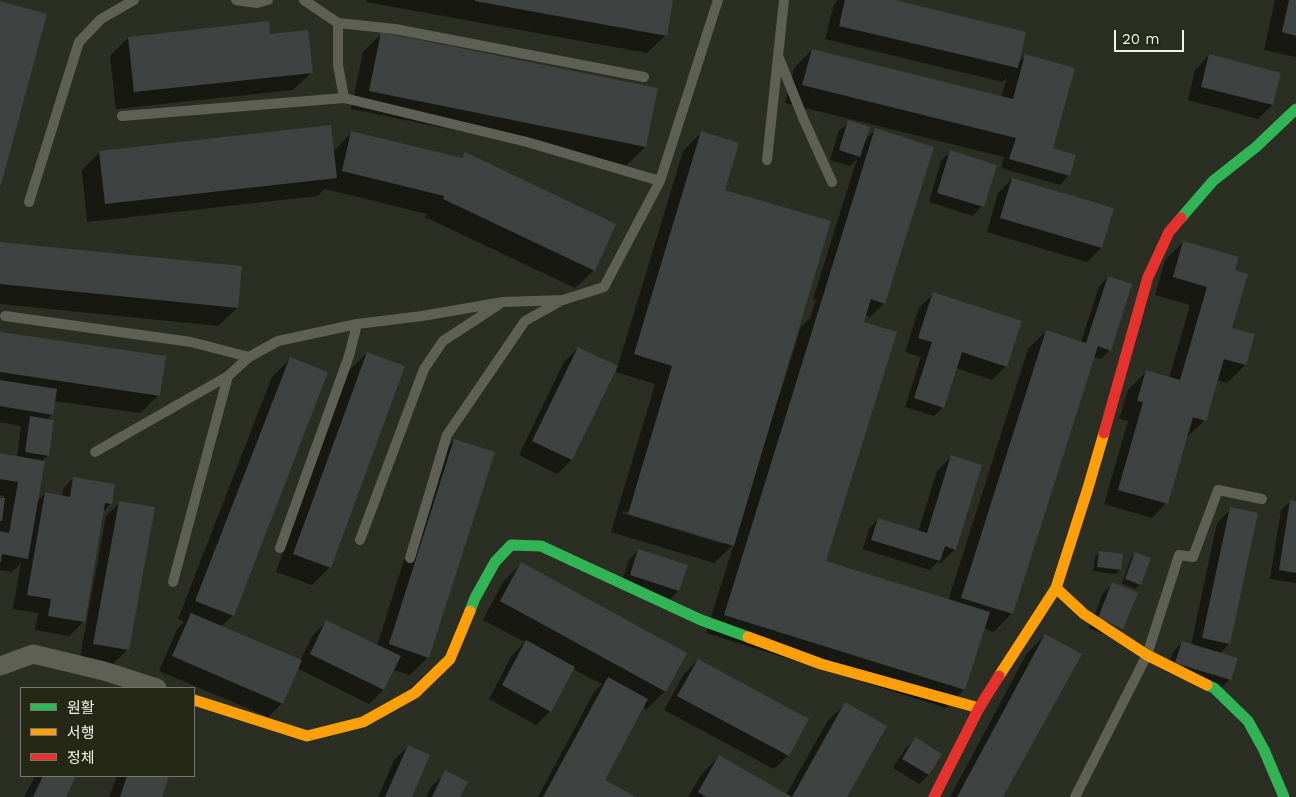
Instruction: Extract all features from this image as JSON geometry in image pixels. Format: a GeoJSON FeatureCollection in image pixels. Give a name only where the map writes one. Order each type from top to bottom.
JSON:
{"type":"FeatureCollection","features":[{"type":"Feature","properties":{"kind":"street"},"geometry":{"type":"LineString","coordinates":[[934,797],[979,708],[1056,588],[1088,488],[1148,278],[1169,232],[1213,181],[1256,147],[1296,109]]}},
{"type":"Feature","properties":{"kind":"street"},"geometry":{"type":"LineString","coordinates":[[195,700],[307,736],[363,722],[415,693],[450,659],[475,598],[496,562],[511,545],[541,546],[701,620],[821,664],[979,708]]}},
{"type":"Feature","properties":{"kind":"street"},"geometry":{"type":"LineString","coordinates":[[1056,588],[1084,614],[1147,655],[1214,688],[1248,721],[1264,750],[1284,797]]}},
{"type":"Feature","properties":{"kind":"street"},"geometry":{"type":"LineString","coordinates":[[0,666],[33,654],[104,671],[154,687]]}},
{"type":"Feature","properties":{"kind":"lane"},"geometry":{"type":"LineString","coordinates":[[29,202],[79,42],[101,18],[134,0]]}},
{"type":"Feature","properties":{"kind":"lane"},"geometry":{"type":"LineString","coordinates":[[236,0],[257,4],[268,0]]}},
{"type":"Feature","properties":{"kind":"lane"},"geometry":{"type":"LineString","coordinates":[[304,0],[338,23],[395,29],[644,78]]}},
{"type":"Feature","properties":{"kind":"lane"},"geometry":{"type":"LineString","coordinates":[[410,558],[447,435],[525,321],[562,300],[604,287],[660,181],[718,0]]}},
{"type":"Feature","properties":{"kind":"lane"},"geometry":{"type":"LineString","coordinates":[[767,160],[784,0]]}},
{"type":"Feature","properties":{"kind":"lane"},"geometry":{"type":"LineString","coordinates":[[338,23],[338,65],[344,98]]}},
{"type":"Feature","properties":{"kind":"lane"},"geometry":{"type":"LineString","coordinates":[[778,55],[803,118],[832,182]]}},
{"type":"Feature","properties":{"kind":"lane"},"geometry":{"type":"LineString","coordinates":[[122,116],[344,98],[527,142],[660,181]]}},
{"type":"Feature","properties":{"kind":"lane"},"geometry":{"type":"LineString","coordinates":[[95,452],[228,376],[249,357],[278,341],[357,324],[422,316],[503,302],[562,300]]}},
{"type":"Feature","properties":{"kind":"lane"},"geometry":{"type":"LineString","coordinates":[[360,540],[424,369],[443,341],[503,302]]}},
{"type":"Feature","properties":{"kind":"lane"},"geometry":{"type":"LineString","coordinates":[[5,316],[191,342],[249,357]]}},
{"type":"Feature","properties":{"kind":"lane"},"geometry":{"type":"LineString","coordinates":[[280,548],[349,356],[357,324]]}},
{"type":"Feature","properties":{"kind":"lane"},"geometry":{"type":"LineString","coordinates":[[173,582],[228,376]]}},
{"type":"Feature","properties":{"kind":"lane"},"geometry":{"type":"LineString","coordinates":[[1075,797],[1147,655],[1179,555],[1193,557],[1218,490],[1262,499]]}},
{"type":"Feature","properties":{"kind":"building"},"geometry":{"type":"Polygon","coordinates":[[[475,0],[673,0],[667,36],[475,0]]]}},
{"type":"Feature","properties":{"kind":"building"},"geometry":{"type":"Polygon","coordinates":[[[845,0],[895,0],[1026,32],[1018,68],[839,26],[845,0]]]}},
{"type":"Feature","properties":{"kind":"building"},"geometry":{"type":"Polygon","coordinates":[[[1289,0],[1296,0],[1296,36],[1282,32],[1289,0]]]}},
{"type":"Feature","properties":{"kind":"building"},"geometry":{"type":"Polygon","coordinates":[[[0,1],[47,14],[1,185],[0,185],[0,1]]]}},
{"type":"Feature","properties":{"kind":"building"},"geometry":{"type":"Polygon","coordinates":[[[269,21],[270,34],[308,30],[313,73],[134,92],[128,37],[269,21]]]}},
{"type":"Feature","properties":{"kind":"building"},"geometry":{"type":"Polygon","coordinates":[[[381,32],[658,88],[646,147],[369,91],[381,32]]]}},
{"type":"Feature","properties":{"kind":"building"},"geometry":{"type":"Polygon","coordinates":[[[812,49],[1013,99],[1025,54],[1075,68],[1053,148],[1076,155],[1070,176],[1009,159],[1016,138],[802,85],[812,49]]]}},
{"type":"Feature","properties":{"kind":"building"},"geometry":{"type":"Polygon","coordinates":[[[1209,54],[1281,73],[1273,105],[1201,87],[1209,54]]]}},
{"type":"Feature","properties":{"kind":"building"},"geometry":{"type":"Polygon","coordinates":[[[848,120],[870,127],[860,157],[839,150],[848,120]]]}},
{"type":"Feature","properties":{"kind":"building"},"geometry":{"type":"Polygon","coordinates":[[[331,125],[337,178],[105,204],[99,151],[331,125]]]}},
{"type":"Feature","properties":{"kind":"building"},"geometry":{"type":"Polygon","coordinates":[[[875,128],[934,147],[885,304],[871,299],[864,322],[897,332],[826,561],[990,612],[965,690],[724,615],[875,128]]]}},
{"type":"Feature","properties":{"kind":"building"},"geometry":{"type":"Polygon","coordinates":[[[351,131],[462,158],[465,152],[616,224],[595,271],[443,199],[444,196],[342,171],[351,131]]]}},
{"type":"Feature","properties":{"kind":"building"},"geometry":{"type":"Polygon","coordinates":[[[701,131],[739,143],[725,190],[831,221],[734,546],[628,514],[672,366],[634,354],[701,131]]]}},
{"type":"Feature","properties":{"kind":"building"},"geometry":{"type":"Polygon","coordinates":[[[950,150],[997,165],[984,207],[937,193],[950,150]]]}},
{"type":"Feature","properties":{"kind":"building"},"geometry":{"type":"Polygon","coordinates":[[[1012,178],[1114,208],[1102,248],[1000,218],[1012,178]]]}},
{"type":"Feature","properties":{"kind":"building"},"geometry":{"type":"Polygon","coordinates":[[[1183,241],[1239,257],[1235,270],[1248,274],[1232,328],[1255,334],[1246,365],[1224,359],[1206,421],[1193,417],[1168,504],[1118,490],[1143,402],[1137,401],[1146,370],[1180,380],[1207,287],[1173,277],[1183,241]]]}},
{"type":"Feature","properties":{"kind":"building"},"geometry":{"type":"Polygon","coordinates":[[[0,242],[242,266],[238,308],[0,284],[0,242]]]}},
{"type":"Feature","properties":{"kind":"building"},"geometry":{"type":"Polygon","coordinates":[[[1108,276],[1132,284],[1111,351],[1098,346],[1013,614],[961,598],[1046,330],[1086,343],[1108,276]]]}},
{"type":"Feature","properties":{"kind":"building"},"geometry":{"type":"Polygon","coordinates":[[[933,292],[1022,321],[1007,367],[962,352],[944,408],[914,398],[932,342],[918,338],[933,292]]]}},
{"type":"Feature","properties":{"kind":"building"},"geometry":{"type":"Polygon","coordinates":[[[0,332],[166,356],[160,396],[0,372],[0,332]]]}},
{"type":"Feature","properties":{"kind":"building"},"geometry":{"type":"Polygon","coordinates":[[[578,347],[618,366],[572,460],[532,441],[578,347]]]}},
{"type":"Feature","properties":{"kind":"building"},"geometry":{"type":"Polygon","coordinates":[[[367,352],[405,366],[331,568],[293,554],[367,352]]]}},
{"type":"Feature","properties":{"kind":"building"},"geometry":{"type":"Polygon","coordinates":[[[290,357],[328,372],[234,616],[195,601],[290,357]]]}},
{"type":"Feature","properties":{"kind":"building"},"geometry":{"type":"Polygon","coordinates":[[[0,380],[57,389],[53,415],[0,406],[0,380]]]}},
{"type":"Feature","properties":{"kind":"building"},"geometry":{"type":"Polygon","coordinates":[[[30,416],[54,420],[49,456],[25,452],[30,416]]]}},
{"type":"Feature","properties":{"kind":"building"},"geometry":{"type":"Polygon","coordinates":[[[454,439],[495,452],[429,658],[389,644],[454,439]]]}},
{"type":"Feature","properties":{"kind":"building"},"geometry":{"type":"Polygon","coordinates":[[[0,453],[45,461],[28,559],[2,554],[0,562],[0,531],[9,533],[18,482],[0,479],[0,453]]]}},
{"type":"Feature","properties":{"kind":"building"},"geometry":{"type":"Polygon","coordinates":[[[951,455],[982,465],[956,550],[945,546],[940,561],[871,540],[878,518],[927,533],[951,455]]]}},
{"type":"Feature","properties":{"kind":"building"},"geometry":{"type":"Polygon","coordinates":[[[73,477],[115,484],[112,504],[105,503],[85,622],[48,616],[51,599],[27,595],[45,492],[70,497],[73,477]]]}},
{"type":"Feature","properties":{"kind":"building"},"geometry":{"type":"Polygon","coordinates":[[[0,498],[5,498],[2,521],[0,521],[0,498]]]}},
{"type":"Feature","properties":{"kind":"building"},"geometry":{"type":"Polygon","coordinates":[[[1290,500],[1296,501],[1296,573],[1279,570],[1290,500]]]}},
{"type":"Feature","properties":{"kind":"building"},"geometry":{"type":"Polygon","coordinates":[[[119,501],[155,507],[129,650],[93,644],[119,501]]]}},
{"type":"Feature","properties":{"kind":"building"},"geometry":{"type":"Polygon","coordinates":[[[1230,507],[1258,513],[1230,644],[1202,638],[1230,507]]]}},
{"type":"Feature","properties":{"kind":"building"},"geometry":{"type":"Polygon","coordinates":[[[638,549],[688,565],[679,591],[630,575],[638,549]]]}},
{"type":"Feature","properties":{"kind":"building"},"geometry":{"type":"Polygon","coordinates":[[[1099,551],[1123,554],[1121,570],[1097,567],[1099,551]]]}},
{"type":"Feature","properties":{"kind":"building"},"geometry":{"type":"Polygon","coordinates":[[[1135,552],[1151,558],[1141,585],[1125,579],[1135,552]]]}},
{"type":"Feature","properties":{"kind":"building"},"geometry":{"type":"Polygon","coordinates":[[[521,562],[687,653],[666,692],[500,601],[521,562]]]}},
{"type":"Feature","properties":{"kind":"building"},"geometry":{"type":"Polygon","coordinates":[[[1112,582],[1138,593],[1123,629],[1098,618],[1112,582]]]}},
{"type":"Feature","properties":{"kind":"building"},"geometry":{"type":"Polygon","coordinates":[[[191,613],[302,660],[283,704],[172,656],[191,613]]]}},
{"type":"Feature","properties":{"kind":"building"},"geometry":{"type":"Polygon","coordinates":[[[326,620],[401,656],[384,690],[310,654],[326,620]]]}},
{"type":"Feature","properties":{"kind":"building"},"geometry":{"type":"Polygon","coordinates":[[[1045,634],[1082,654],[1003,797],[957,797],[1045,634]]]}},
{"type":"Feature","properties":{"kind":"building"},"geometry":{"type":"Polygon","coordinates":[[[526,640],[575,667],[551,712],[502,685],[526,640]]]}},
{"type":"Feature","properties":{"kind":"building"},"geometry":{"type":"Polygon","coordinates":[[[1182,641],[1238,658],[1231,680],[1175,663],[1182,641]]]}},
{"type":"Feature","properties":{"kind":"building"},"geometry":{"type":"Polygon","coordinates":[[[698,659],[809,719],[789,756],[677,696],[698,659]]]}},
{"type":"Feature","properties":{"kind":"building"},"geometry":{"type":"Polygon","coordinates":[[[608,677],[648,699],[605,780],[636,797],[543,797],[608,677]]]}},
{"type":"Feature","properties":{"kind":"building"},"geometry":{"type":"Polygon","coordinates":[[[845,702],[887,726],[847,797],[792,797],[845,702]]]}},
{"type":"Feature","properties":{"kind":"building"},"geometry":{"type":"Polygon","coordinates":[[[915,737],[942,754],[929,775],[902,759],[915,737]]]}},
{"type":"Feature","properties":{"kind":"building"},"geometry":{"type":"Polygon","coordinates":[[[408,745],[430,755],[412,797],[385,797],[408,745]]]}},
{"type":"Feature","properties":{"kind":"building"},"geometry":{"type":"Polygon","coordinates":[[[719,755],[792,797],[706,797],[698,792],[719,755]]]}},
{"type":"Feature","properties":{"kind":"building"},"geometry":{"type":"Polygon","coordinates":[[[445,770],[468,782],[460,797],[432,797],[445,770]]]}},
{"type":"Feature","properties":{"kind":"building"},"geometry":{"type":"Polygon","coordinates":[[[43,777],[76,777],[66,797],[33,797],[43,777]]]}},
{"type":"Feature","properties":{"kind":"building"},"geometry":{"type":"Polygon","coordinates":[[[127,777],[169,777],[162,797],[120,797],[127,777]]]}},
{"type":"Feature","properties":{"kind":"traffic: fast"},"geometry":{"type":"LineString","coordinates":[[1181,218],[1213,181],[1256,147],[1296,109]]}},
{"type":"Feature","properties":{"kind":"traffic: fast"},"geometry":{"type":"LineString","coordinates":[[470,611],[495,562],[511,545],[541,546],[701,620],[748,637]]}},
{"type":"Feature","properties":{"kind":"traffic: fast"},"geometry":{"type":"LineString","coordinates":[[1207,685],[1214,688],[1248,721],[1264,750],[1284,797]]}},
{"type":"Feature","properties":{"kind":"traffic: slow"},"geometry":{"type":"LineString","coordinates":[[999,676],[1056,588],[1104,433]]}},
{"type":"Feature","properties":{"kind":"traffic: slow"},"geometry":{"type":"LineString","coordinates":[[1056,588],[1084,614],[1147,655],[1207,685]]}},
{"type":"Feature","properties":{"kind":"traffic: slow"},"geometry":{"type":"LineString","coordinates":[[195,700],[307,736],[363,722],[415,693],[450,659],[470,611]]}},
{"type":"Feature","properties":{"kind":"traffic: slow"},"geometry":{"type":"LineString","coordinates":[[748,637],[821,664],[979,708]]}},
{"type":"Feature","properties":{"kind":"traffic: jam"},"geometry":{"type":"LineString","coordinates":[[1104,433],[1148,277],[1169,232],[1181,218]]}},
{"type":"Feature","properties":{"kind":"traffic: jam"},"geometry":{"type":"LineString","coordinates":[[934,797],[979,708],[999,676]]}}]}
